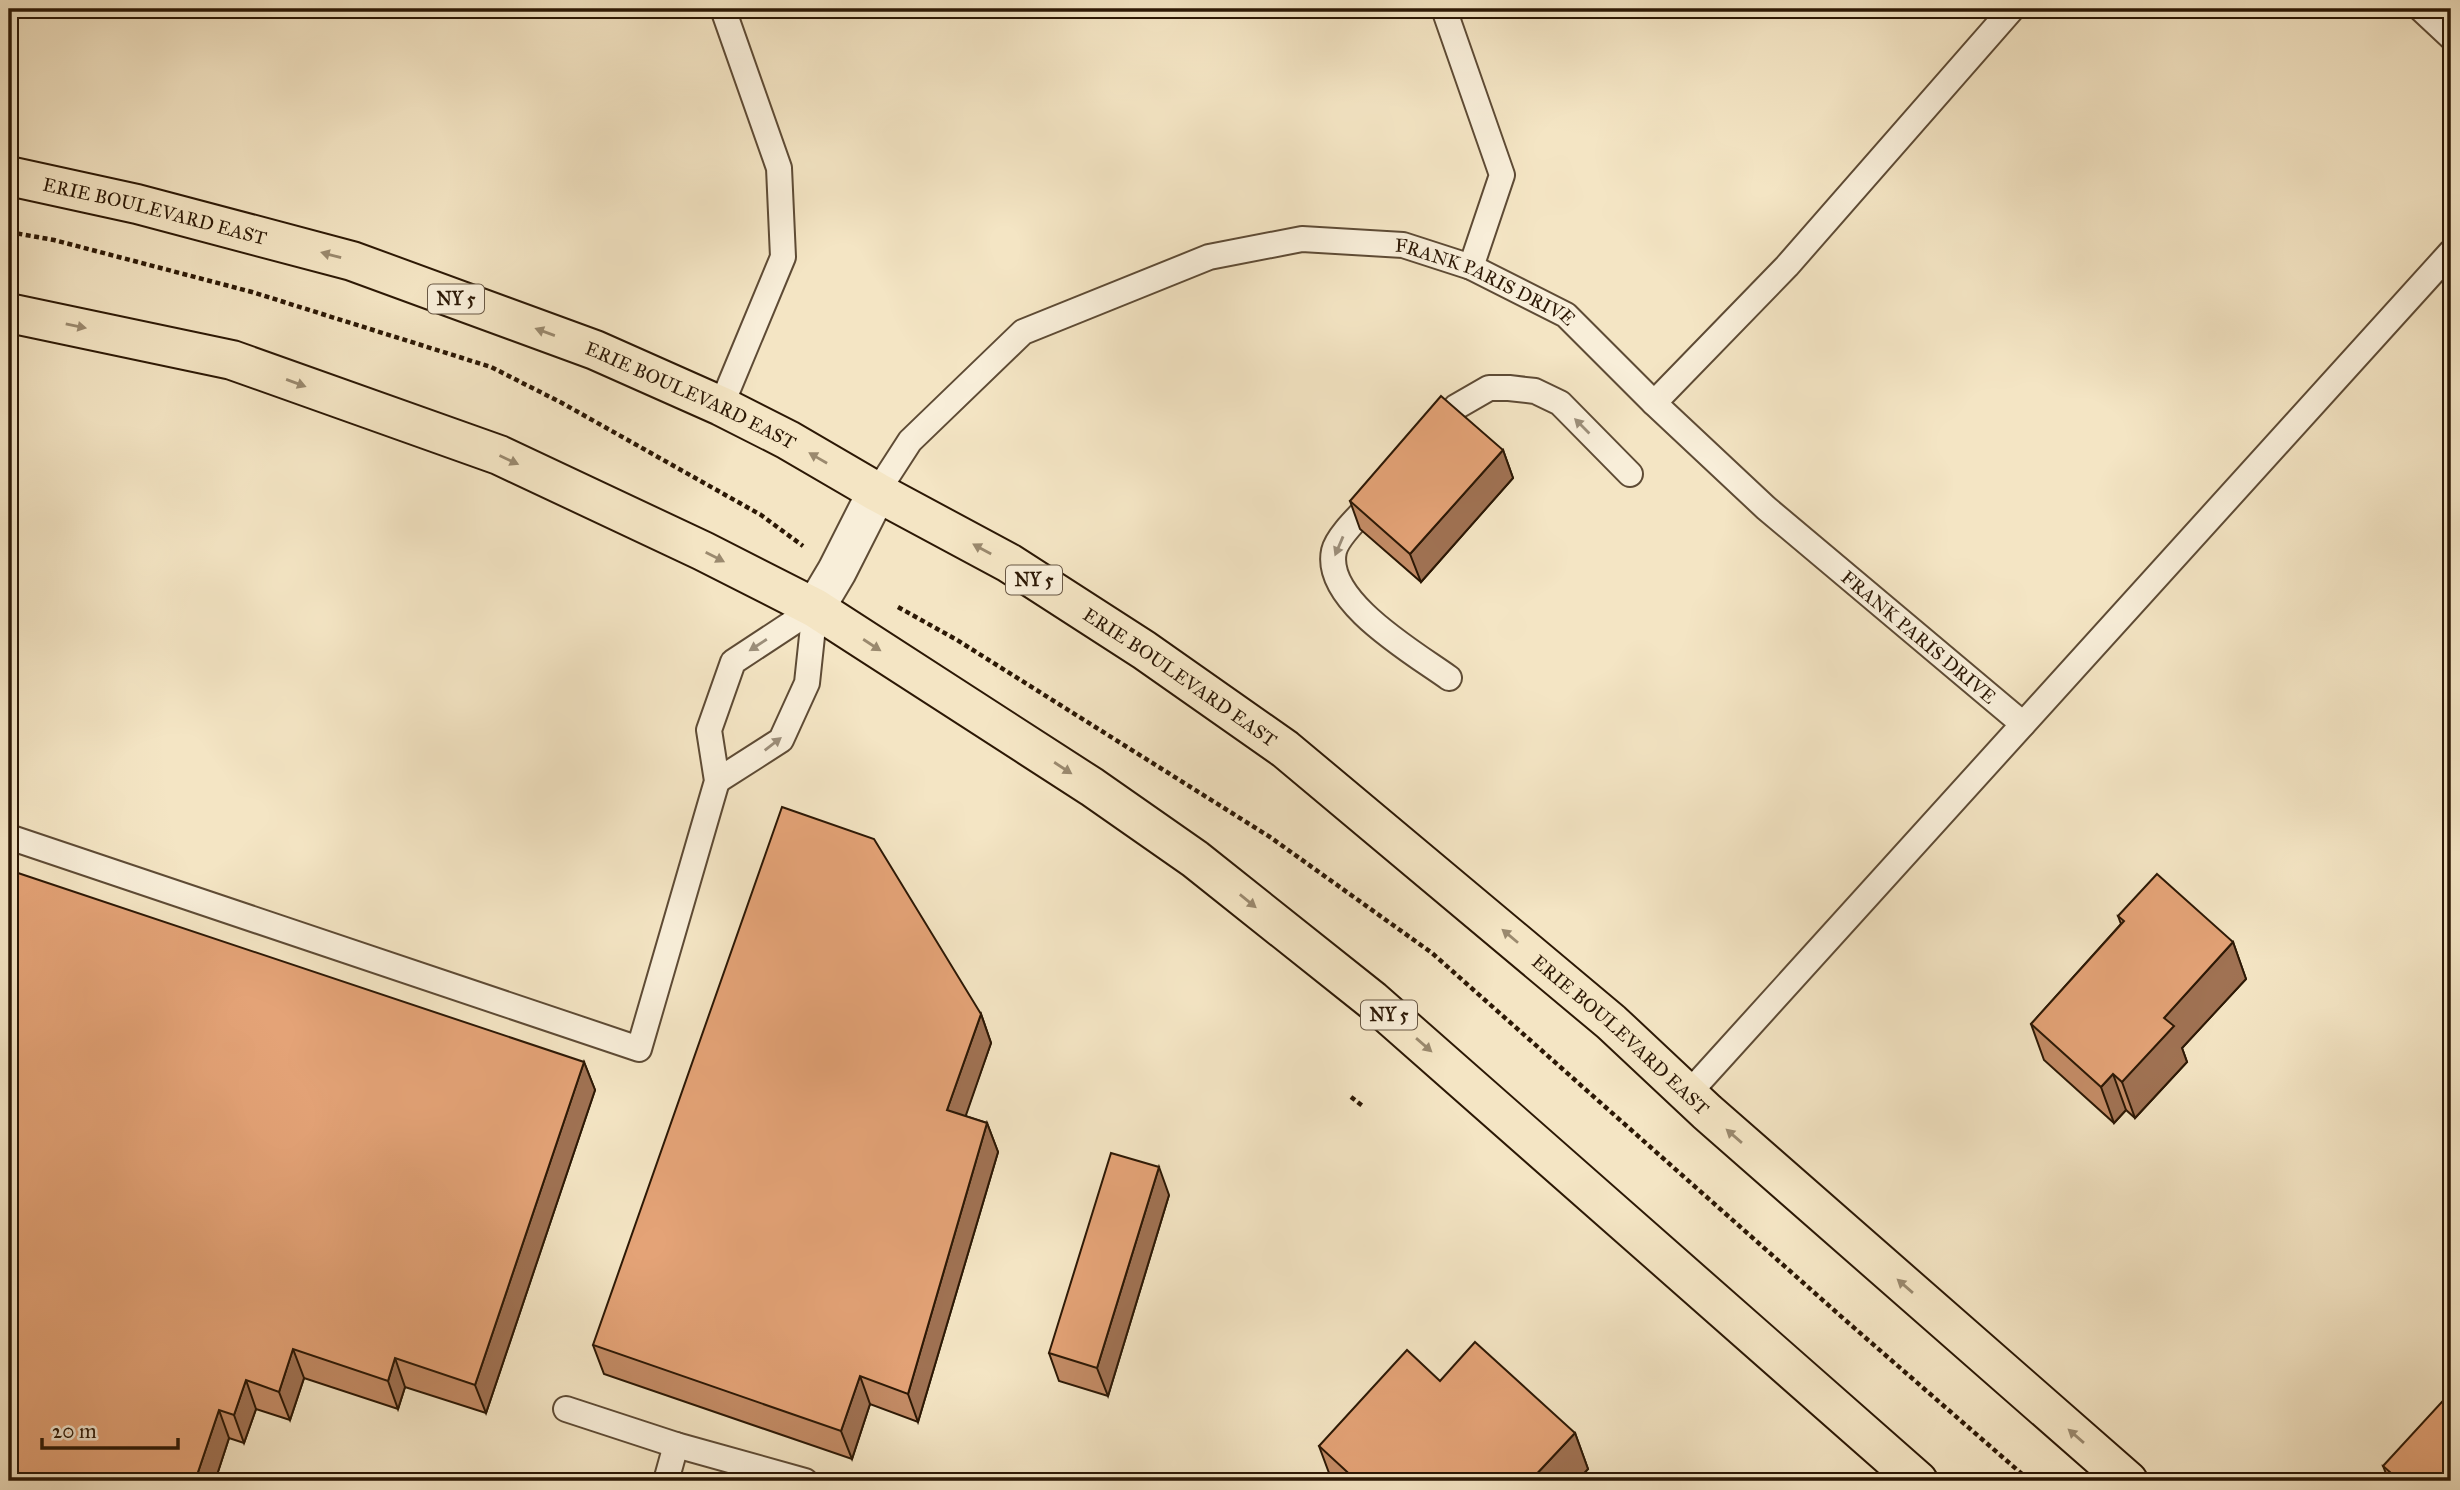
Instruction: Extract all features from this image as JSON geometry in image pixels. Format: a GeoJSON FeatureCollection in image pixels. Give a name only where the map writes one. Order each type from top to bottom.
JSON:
{"type":"FeatureCollection","features":[{"type":"Feature","properties":{"kind":"main road","name":"ERIE BOULEVARD EAST"},"geometry":{"type":"LineString","coordinates":[[9,177],[137,204],[352,261],[595,350],[721,406],[788,440],[1009,564],[1144,650],[1285,749],[1611,1022],[1688,1094],[2128,1481]]}},
{"type":"Feature","properties":{"kind":"main road","name":"NY 5"},"geometry":{"type":"LineString","coordinates":[[9,313],[232,360],[499,456],[703,551],[815,608],[1092,787],[1195,859],[1372,1000],[1918,1481]]}},
{"type":"Feature","properties":{"kind":"street"},"geometry":{"type":"LineString","coordinates":[[815,608],[877,492]]}},
{"type":"Feature","properties":{"kind":"lane"},"geometry":{"type":"LineString","coordinates":[[721,406],[783,257],[779,168],[723,9]]}},
{"type":"Feature","properties":{"kind":"lane"},"geometry":{"type":"LineString","coordinates":[[1444,9],[1502,175],[1471,267]]}},
{"type":"Feature","properties":{"kind":"lane"},"geometry":{"type":"LineString","coordinates":[[1654,403],[1787,266],[2012,9]]}},
{"type":"Feature","properties":{"kind":"lane"},"geometry":{"type":"LineString","coordinates":[[2421,9],[2451,37]]}},
{"type":"Feature","properties":{"kind":"lane","name":"FRANK PARIS DRIVE"},"geometry":{"type":"LineString","coordinates":[[877,492],[910,441],[1023,332],[1209,257],[1302,239],[1403,245],[1471,267],[1566,315],[1654,403],[1766,508],[2023,724]]}},
{"type":"Feature","properties":{"kind":"lane"},"geometry":{"type":"LineString","coordinates":[[1688,1094],[2451,252]]}},
{"type":"Feature","properties":{"kind":"lane"},"geometry":{"type":"LineString","coordinates":[[1421,447],[1456,407],[1489,388],[1535,391],[1560,403],[1629,474]]}},
{"type":"Feature","properties":{"kind":"lane"},"geometry":{"type":"LineString","coordinates":[[1395,477],[1342,537],[1334,552],[1336,575],[1350,599],[1369,621],[1449,678]]}},
{"type":"Feature","properties":{"kind":"lane"},"geometry":{"type":"LineString","coordinates":[[9,837],[639,1049],[717,781],[709,730],[733,662],[815,608]]}},
{"type":"Feature","properties":{"kind":"lane"},"geometry":{"type":"LineString","coordinates":[[717,781],[781,740],[807,683],[815,608]]}},
{"type":"Feature","properties":{"kind":"lane"},"geometry":{"type":"LineString","coordinates":[[566,1409],[676,1445],[805,1481]]}},
{"type":"Feature","properties":{"kind":"lane"},"geometry":{"type":"LineString","coordinates":[[666,1481],[676,1445]]}},
{"type":"Feature","properties":{"kind":"path"},"geometry":{"type":"LineString","coordinates":[[1351,1097],[1364,1107]]}},
{"type":"Feature","properties":{"kind":"building"},"geometry":{"type":"Polygon","coordinates":[[[1441,396],[1503,450],[1410,554],[1350,501],[1441,396]]]}},
{"type":"Feature","properties":{"kind":"building"},"geometry":{"type":"Polygon","coordinates":[[[782,807],[874,839],[981,1014],[947,1110],[987,1123],[908,1394],[860,1376],[841,1431],[593,1345],[782,807]]]}},
{"type":"Feature","properties":{"kind":"building"},"geometry":{"type":"Polygon","coordinates":[[[9,870],[584,1062],[475,1385],[395,1358],[388,1381],[293,1349],[279,1392],[246,1380],[234,1415],[219,1410],[195,1481],[9,1481],[9,870]]]}},
{"type":"Feature","properties":{"kind":"building"},"geometry":{"type":"Polygon","coordinates":[[[2157,874],[2233,942],[2164,1018],[2174,1026],[2122,1082],[2113,1074],[2101,1087],[2031,1024],[2124,921],[2118,916],[2157,874]]]}},
{"type":"Feature","properties":{"kind":"building"},"geometry":{"type":"Polygon","coordinates":[[[1111,1153],[1159,1167],[1097,1368],[1049,1353],[1111,1153]]]}},
{"type":"Feature","properties":{"kind":"building"},"geometry":{"type":"Polygon","coordinates":[[[1475,1342],[1575,1433],[1530,1481],[1357,1481],[1319,1446],[1407,1350],[1440,1381],[1475,1342]]]}},
{"type":"Feature","properties":{"kind":"building"},"geometry":{"type":"Polygon","coordinates":[[[2451,1392],[2451,1481],[2400,1481],[2383,1466],[2451,1392]]]}}]}
